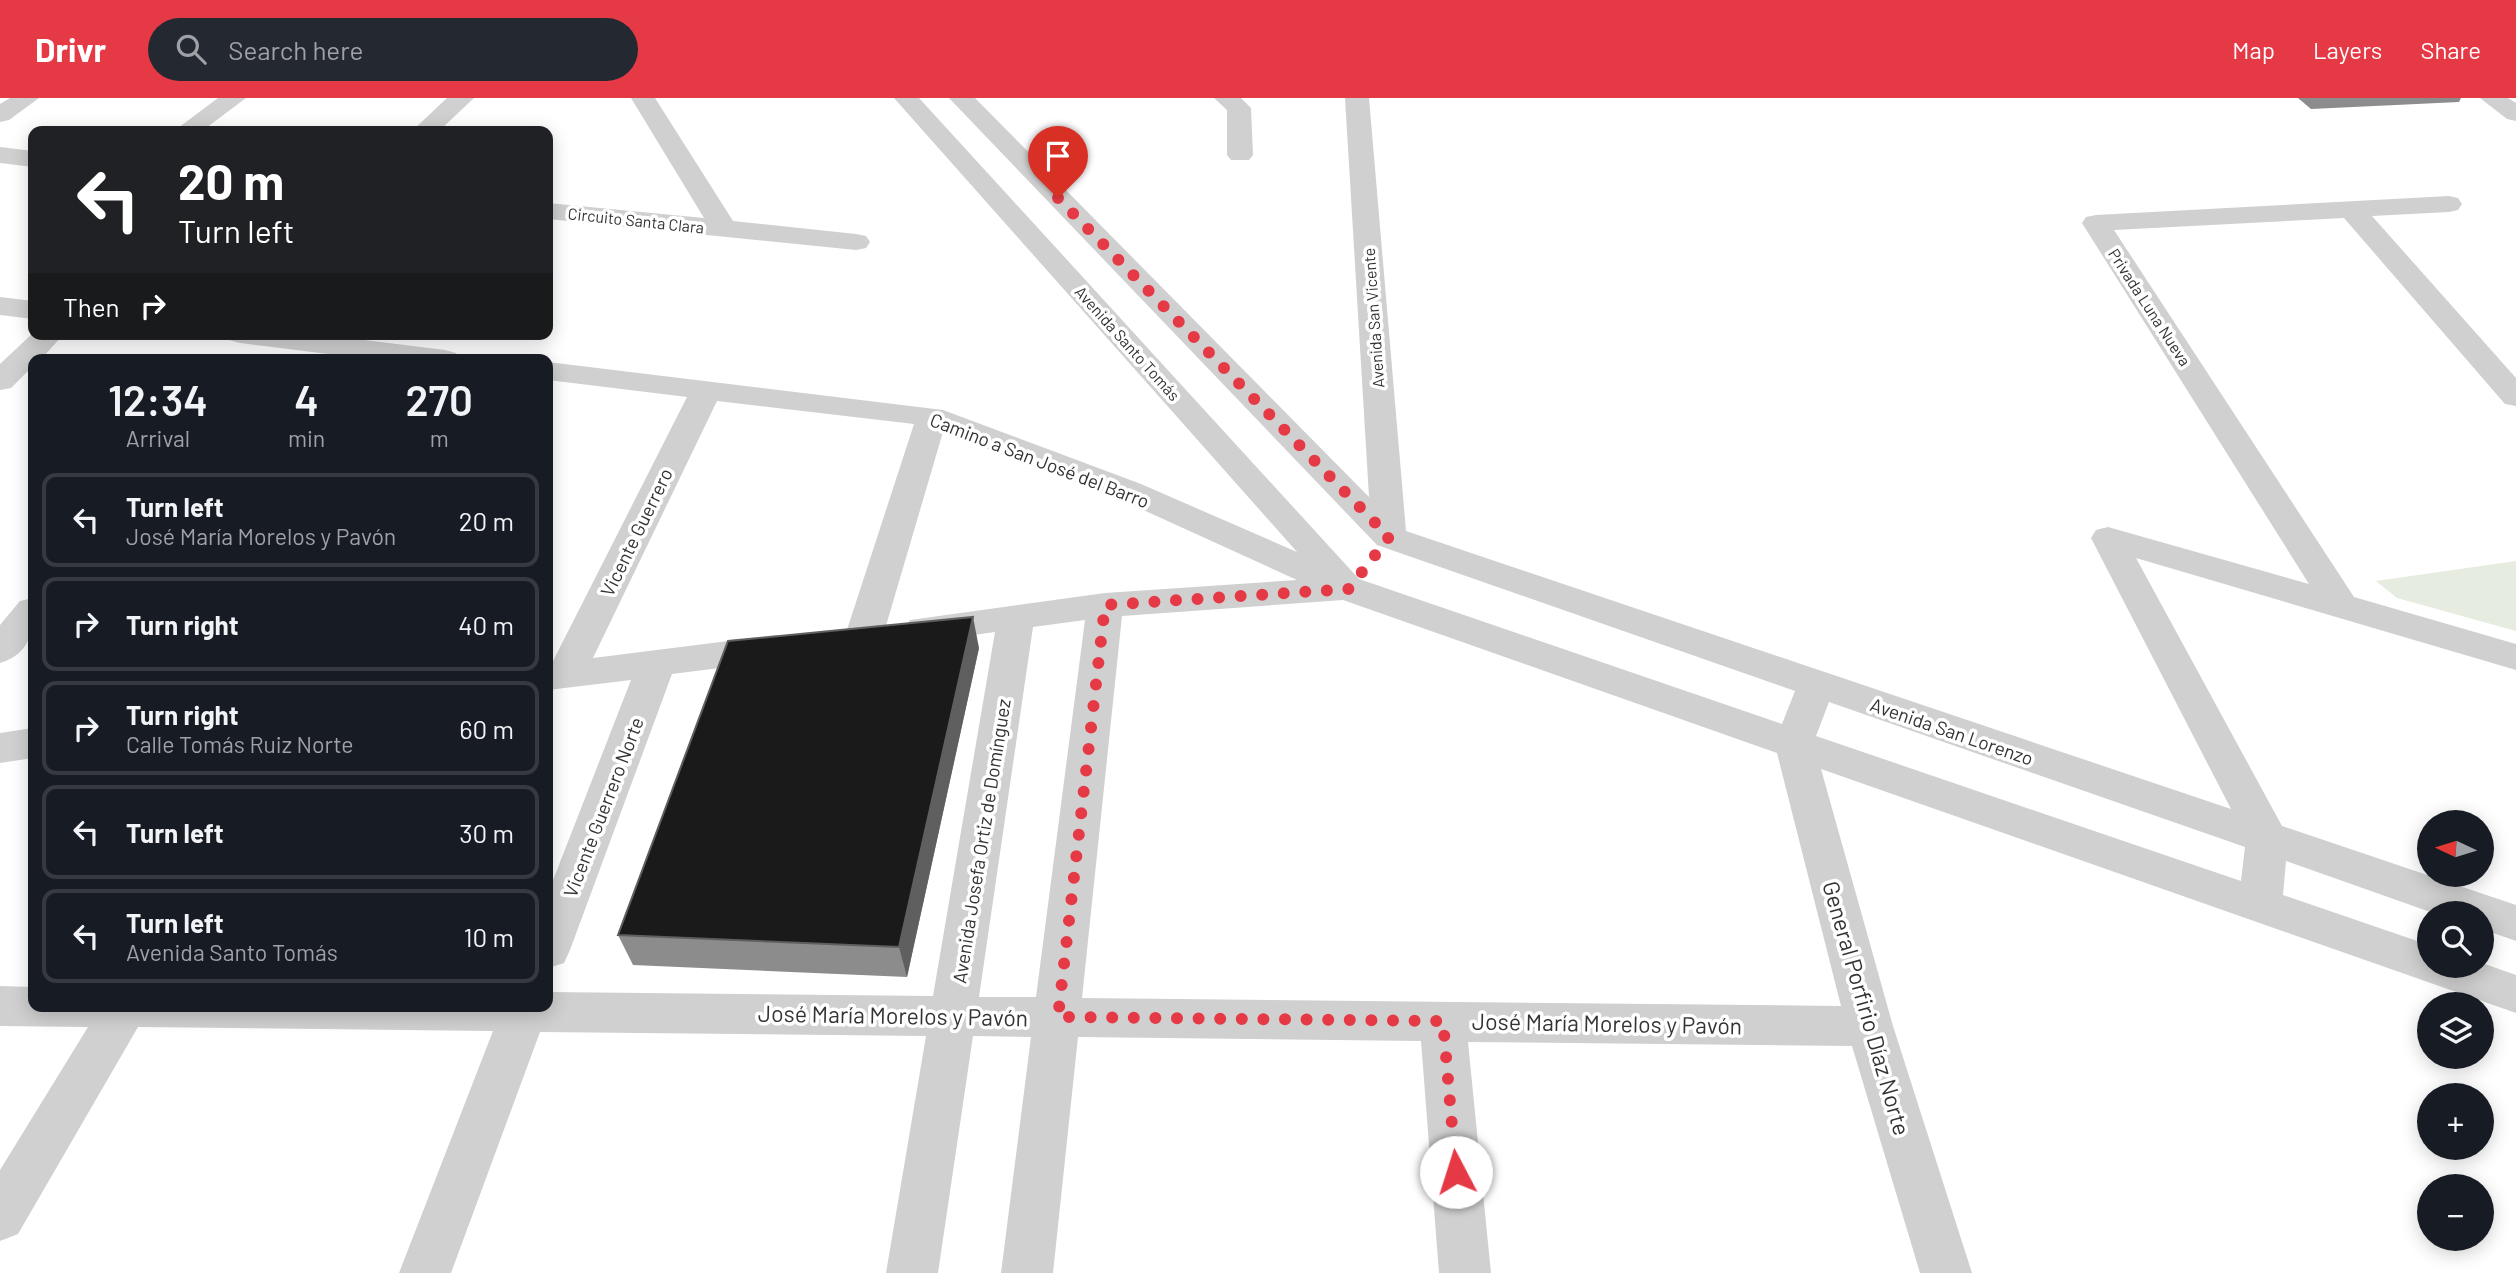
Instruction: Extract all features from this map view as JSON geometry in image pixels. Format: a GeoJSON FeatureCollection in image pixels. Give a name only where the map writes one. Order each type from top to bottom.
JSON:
{"type":"FeatureCollection","features":[{"type":"Feature","properties":{"kind":"street"},"geometry":{"type":"LineString","coordinates":[[0,115],[27,98]]}},
{"type":"Feature","properties":{"kind":"street"},"geometry":{"type":"LineString","coordinates":[[193,126],[234,98]]}},
{"type":"Feature","properties":{"kind":"street"},"geometry":{"type":"LineString","coordinates":[[430,126],[462,98]]}},
{"type":"Feature","properties":{"kind":"street","name":"Circuito Santa Clara"},"geometry":{"type":"LineString","coordinates":[[643,98],[724,229]]}},
{"type":"Feature","properties":{"kind":"street","name":"Avenida Santo Tomás"},"geometry":{"type":"LineString","coordinates":[[906,98],[1349,589]]}},
{"type":"Feature","properties":{"kind":"street"},"geometry":{"type":"LineString","coordinates":[[961,98],[1389,537],[1349,589]]}},
{"type":"Feature","properties":{"kind":"street"},"geometry":{"type":"LineString","coordinates":[[1226,98],[1239,108],[1240,155]]}},
{"type":"Feature","properties":{"kind":"street","name":"Avenida San Vicente"},"geometry":{"type":"LineString","coordinates":[[1357,98],[1389,537]]}},
{"type":"Feature","properties":{"kind":"street"},"geometry":{"type":"LineString","coordinates":[[2492,98],[2516,114]]}},
{"type":"Feature","properties":{"kind":"street"},"geometry":{"type":"LineString","coordinates":[[0,155],[28,158]]}},
{"type":"Feature","properties":{"kind":"street","name":"Privada Luna Nueva"},"geometry":{"type":"LineString","coordinates":[[2341,606],[2096,223],[2449,204]]}},
{"type":"Feature","properties":{"kind":"street"},"geometry":{"type":"LineString","coordinates":[[2351,209],[2516,397]]}},
{"type":"Feature","properties":{"kind":"street","name":"Circuito Santa Clara"},"geometry":{"type":"LineString","coordinates":[[553,212],[856,242]]}},
{"type":"Feature","properties":{"kind":"street"},"geometry":{"type":"LineString","coordinates":[[0,306],[28,309]]}},
{"type":"Feature","properties":{"kind":"street"},"geometry":{"type":"LineString","coordinates":[[0,380],[43,340]]}},
{"type":"Feature","properties":{"kind":"street"},"geometry":{"type":"LineString","coordinates":[[250,343],[384,354]]}},
{"type":"Feature","properties":{"kind":"street","name":"Camino a San José del Barro"},"geometry":{"type":"LineString","coordinates":[[553,372],[932,416],[1129,491],[1349,589]]}},
{"type":"Feature","properties":{"kind":"street","name":"Vicente Guerrero"},"geometry":{"type":"LineString","coordinates":[[557,676],[706,390]]}},
{"type":"Feature","properties":{"kind":"street"},"geometry":{"type":"LineString","coordinates":[[836,640],[932,416]]}},
{"type":"Feature","properties":{"kind":"street","name":"Avenida San Lorenzo"},"geometry":{"type":"LineString","coordinates":[[1389,537],[2516,923]]}},
{"type":"Feature","properties":{"kind":"street"},"geometry":{"type":"LineString","coordinates":[[2260,905],[2267,838],[2108,538],[2516,657]]}},
{"type":"Feature","properties":{"kind":"street"},"geometry":{"type":"LineString","coordinates":[[557,676],[1105,605],[1349,589],[2417,960]]}},
{"type":"Feature","properties":{"kind":"street"},"geometry":{"type":"LineString","coordinates":[[1027,1273],[1105,605]]}},
{"type":"Feature","properties":{"kind":"street"},"geometry":{"type":"LineString","coordinates":[[0,650],[28,616]]}},
{"type":"Feature","properties":{"kind":"street","name":"Avenida Josefa Ortiz de Domínguez"},"geometry":{"type":"LineString","coordinates":[[912,1273],[1016,616]]}},
{"type":"Feature","properties":{"kind":"street","name":"Vicente Guerrero Norte"},"geometry":{"type":"LineString","coordinates":[[553,937],[657,663]]}},
{"type":"Feature","properties":{"kind":"street"},"geometry":{"type":"LineString","coordinates":[[1794,742],[1817,685]]}},
{"type":"Feature","properties":{"kind":"street","name":"General Porfirio Díaz Norte"},"geometry":{"type":"LineString","coordinates":[[1794,742],[1870,1026],[1946,1273]]}},
{"type":"Feature","properties":{"kind":"street"},"geometry":{"type":"LineString","coordinates":[[0,748],[28,744]]}},
{"type":"Feature","properties":{"kind":"street"},"geometry":{"type":"LineString","coordinates":[[2470,978],[2516,994]]}},
{"type":"Feature","properties":{"kind":"street","name":"José María Morelos y Pavón"},"geometry":{"type":"LineString","coordinates":[[0,1006],[28,1006]]}},
{"type":"Feature","properties":{"kind":"street","name":"José María Morelos y Pavón"},"geometry":{"type":"LineString","coordinates":[[553,1009],[1870,1026]]}},
{"type":"Feature","properties":{"kind":"street"},"geometry":{"type":"LineString","coordinates":[[0,1217],[122,1012]]}},
{"type":"Feature","properties":{"kind":"street"},"geometry":{"type":"LineString","coordinates":[[425,1273],[524,1012]]}},
{"type":"Feature","properties":{"kind":"street"},"geometry":{"type":"LineString","coordinates":[[1443,1021],[1465,1273]]}},
{"type":"Feature","properties":{"kind":"shaded area"},"geometry":{"type":"Polygon","coordinates":[[[2516,561],[2516,631],[2397,598],[2376,581],[2516,561]]]}},
{"type":"Feature","properties":{"kind":"building"},"geometry":{"type":"Polygon","coordinates":[[[973,617],[899,947],[618,935],[728,641],[973,617]]]}},
{"type":"Feature","properties":{"kind":"route"},"geometry":{"type":"LineString","coordinates":[[1058,198],[1389,537],[1349,589],[1105,605],[1058,1017],[1443,1021],[1456,1172]]}}]}
